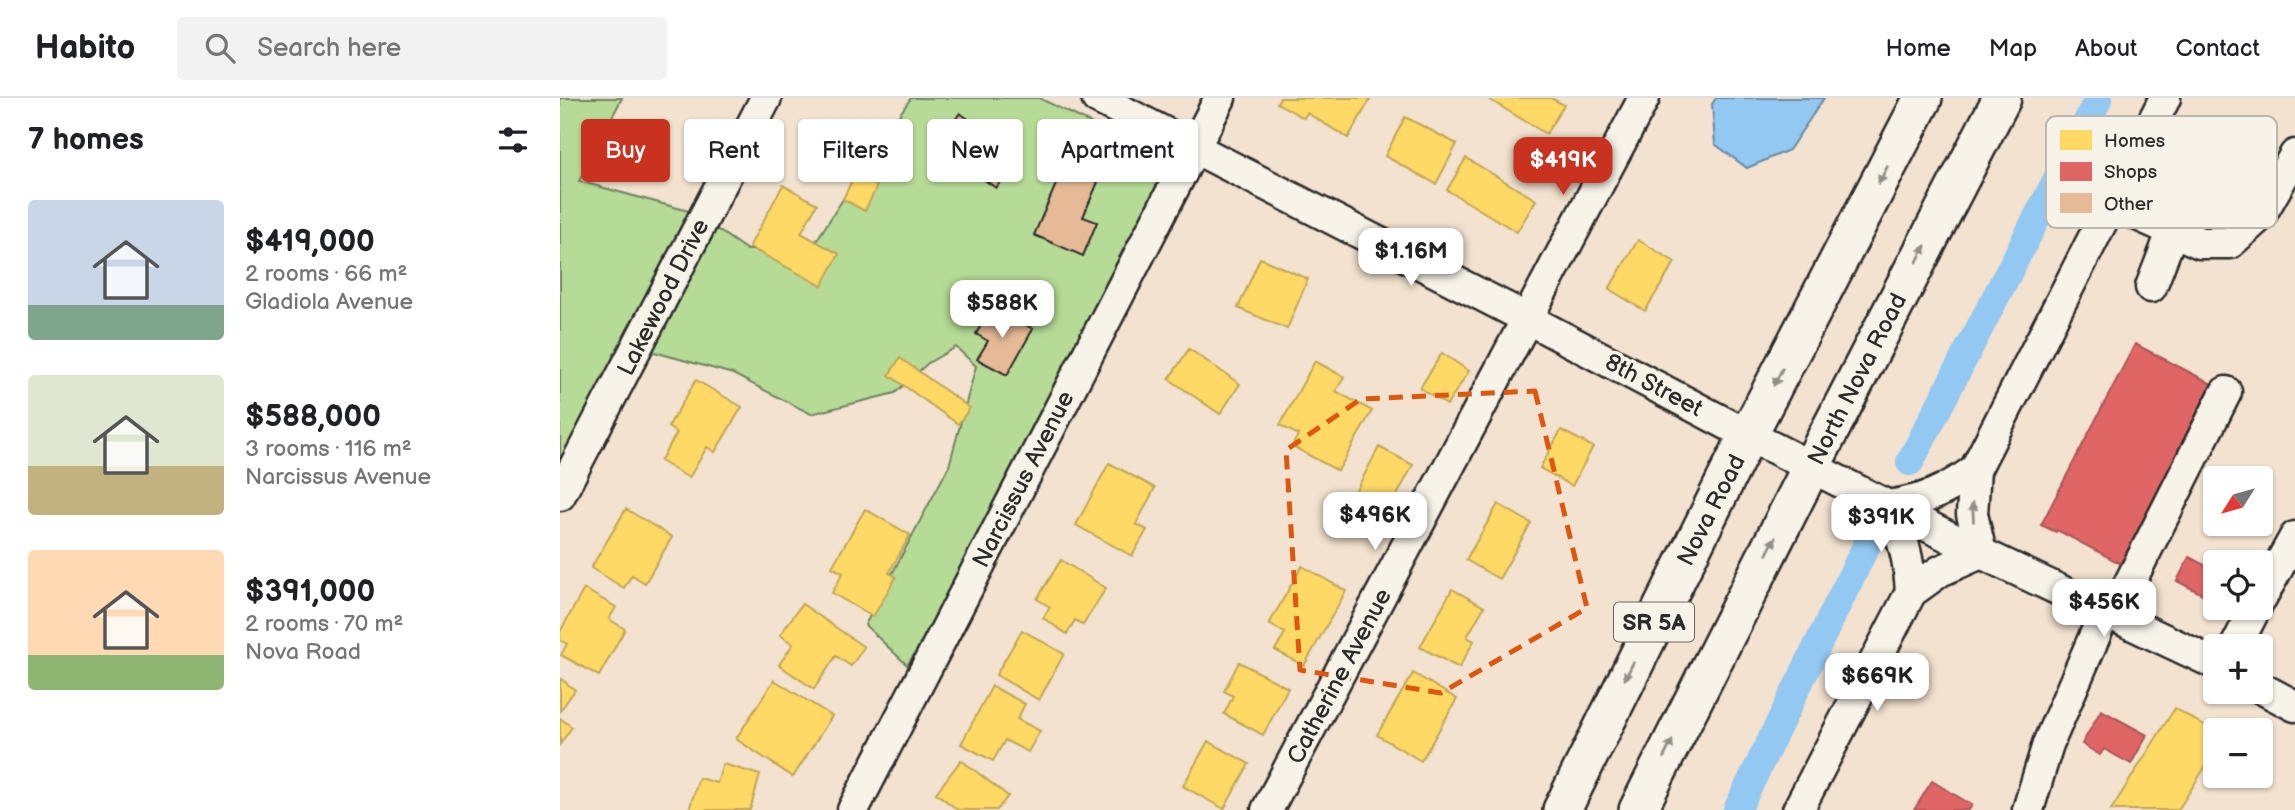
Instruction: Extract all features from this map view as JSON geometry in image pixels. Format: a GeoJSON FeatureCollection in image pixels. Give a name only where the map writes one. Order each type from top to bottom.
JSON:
{"type":"FeatureCollection","features":[{"type":"Feature","properties":{"kind":"main road","name":"SR 5A"},"geometry":{"type":"LineString","coordinates":[[1748,435],[1923,98]]}},
{"type":"Feature","properties":{"kind":"main road","name":"North Nova Road"},"geometry":{"type":"LineString","coordinates":[[1638,810],[2002,98]]}},
{"type":"Feature","properties":{"kind":"main road","name":"Nova Road"},"geometry":{"type":"LineString","coordinates":[[1562,810],[1748,435]]}},
{"type":"Feature","properties":{"kind":"street","name":"Lakewood Drive"},"geometry":{"type":"LineString","coordinates":[[560,495],[766,98]]}},
{"type":"Feature","properties":{"kind":"street","name":"8th Street"},"geometry":{"type":"LineString","coordinates":[[1097,98],[1137,119]]}},
{"type":"Feature","properties":{"kind":"street","name":"Narcissus Avenue"},"geometry":{"type":"LineString","coordinates":[[1198,141],[1220,98]]}},
{"type":"Feature","properties":{"kind":"street","name":"Catherine Avenue"},"geometry":{"type":"LineString","coordinates":[[1267,810],[1644,98]]}},
{"type":"Feature","properties":{"kind":"street"},"geometry":{"type":"LineString","coordinates":[[2156,116],[2165,98]]}},
{"type":"Feature","properties":{"kind":"street","name":"8th Street"},"geometry":{"type":"LineString","coordinates":[[1198,151],[1888,506],[2203,658]]}},
{"type":"Feature","properties":{"kind":"street"},"geometry":{"type":"LineString","coordinates":[[2277,186],[2295,155]]}},
{"type":"Feature","properties":{"kind":"street","name":"Narcissus Avenue"},"geometry":{"type":"LineString","coordinates":[[853,810],[1177,182]]}},
{"type":"Feature","properties":{"kind":"street"},"geometry":{"type":"LineString","coordinates":[[1798,810],[1911,592],[1940,571],[1981,552],[1972,514],[1975,470],[2098,228]]}},
{"type":"Feature","properties":{"kind":"street"},"geometry":{"type":"LineString","coordinates":[[2168,228],[2200,243],[2231,243],[2247,228]]}},
{"type":"Feature","properties":{"kind":"street"},"geometry":{"type":"LineString","coordinates":[[2151,287],[2173,230]]}},
{"type":"Feature","properties":{"kind":"street"},"geometry":{"type":"LineString","coordinates":[[2028,810],[2048,744],[2109,613],[2226,392]]}},
{"type":"Feature","properties":{"kind":"street"},"geometry":{"type":"LineString","coordinates":[[1911,592],[1909,561],[1902,536],[1888,506],[1920,500],[1949,488],[1975,470]]}},
{"type":"Feature","properties":{"kind":"street"},"geometry":{"type":"LineString","coordinates":[[2273,576],[2295,537]]}},
{"type":"Feature","properties":{"kind":"street"},"geometry":{"type":"LineString","coordinates":[[2273,694],[2295,706]]}},
{"type":"Feature","properties":{"kind":"highlighted area"},"geometry":{"type":"Polygon","coordinates":[[[1535,391],[1587,608],[1441,693],[1300,670],[1286,450],[1361,399],[1535,391]]]}},
{"type":"Feature","properties":{"kind":"green space"},"geometry":{"type":"Polygon","coordinates":[[[560,98],[622,98],[611,119],[581,119],[579,181],[692,212],[560,466],[560,98]]]}},
{"type":"Feature","properties":{"kind":"green space"},"geometry":{"type":"Polygon","coordinates":[[[911,98],[1039,98],[1082,119],[1037,119],[1037,182],[1161,182],[926,637],[907,665],[865,625],[949,466],[976,366],[956,347],[928,363],[895,393],[811,414],[733,374],[651,351],[715,228],[747,250],[811,249],[854,182],[913,182],[913,119],[896,119],[911,98]]]}},
{"type":"Feature","properties":{"kind":"water"},"geometry":{"type":"Polygon","coordinates":[[[1716,98],[1824,98],[1789,150],[1747,168],[1715,144],[1712,104],[1716,98]]]}},
{"type":"Feature","properties":{"kind":"building: Homes"},"geometry":{"type":"Polygon","coordinates":[[[1280,98],[1371,98],[1348,138],[1307,113],[1304,118],[1277,103],[1280,98]]]}},
{"type":"Feature","properties":{"kind":"building: Homes"},"geometry":{"type":"Polygon","coordinates":[[[1487,98],[1551,98],[1564,105],[1546,134],[1487,98]]]}},
{"type":"Feature","properties":{"kind":"building: Homes"},"geometry":{"type":"Polygon","coordinates":[[[1405,117],[1457,144],[1436,184],[1385,156],[1405,117]]]}},
{"type":"Feature","properties":{"kind":"building: Homes"},"geometry":{"type":"Polygon","coordinates":[[[1466,158],[1536,200],[1517,232],[1447,190],[1466,158]]]}},
{"type":"Feature","properties":{"kind":"building: Homes"},"geometry":{"type":"Polygon","coordinates":[[[851,182],[870,182],[877,186],[865,211],[843,199],[851,182]]]}},
{"type":"Feature","properties":{"kind":"building: Homes"},"geometry":{"type":"Polygon","coordinates":[[[783,185],[817,204],[801,233],[839,254],[822,286],[749,247],[783,185]]]}},
{"type":"Feature","properties":{"kind":"building: Homes"},"geometry":{"type":"Polygon","coordinates":[[[1638,240],[1675,262],[1645,311],[1609,289],[1638,240]]]}},
{"type":"Feature","properties":{"kind":"building: Homes"},"geometry":{"type":"Polygon","coordinates":[[[1260,258],[1308,279],[1287,329],[1238,308],[1260,258]]]}},
{"type":"Feature","properties":{"kind":"building: Homes"},"geometry":{"type":"Polygon","coordinates":[[[1189,349],[1240,384],[1220,414],[1169,379],[1189,349]]]}},
{"type":"Feature","properties":{"kind":"building: Homes"},"geometry":{"type":"Polygon","coordinates":[[[1442,353],[1469,371],[1447,405],[1420,388],[1442,353]]]}},
{"type":"Feature","properties":{"kind":"building: Homes"},"geometry":{"type":"Polygon","coordinates":[[[900,358],[970,408],[958,424],[889,375],[900,358]]]}},
{"type":"Feature","properties":{"kind":"building: Homes"},"geometry":{"type":"Polygon","coordinates":[[[1315,361],[1344,377],[1336,391],[1372,411],[1338,471],[1292,446],[1298,435],[1280,425],[1315,361]]]}},
{"type":"Feature","properties":{"kind":"building: Homes"},"geometry":{"type":"Polygon","coordinates":[[[696,380],[742,407],[715,452],[707,447],[689,478],[660,461],[677,433],[668,427],[696,380]]]}},
{"type":"Feature","properties":{"kind":"building: Homes"},"geometry":{"type":"Polygon","coordinates":[[[1561,430],[1593,447],[1572,486],[1540,468],[1561,430]]]}},
{"type":"Feature","properties":{"kind":"building: Homes"},"geometry":{"type":"Polygon","coordinates":[[[1379,447],[1413,465],[1386,516],[1352,498],[1379,447]]]}},
{"type":"Feature","properties":{"kind":"building: Homes"},"geometry":{"type":"Polygon","coordinates":[[[1109,463],[1155,488],[1136,524],[1147,530],[1132,556],[1076,525],[1109,463]]]}},
{"type":"Feature","properties":{"kind":"building: Homes"},"geometry":{"type":"Polygon","coordinates":[[[1498,504],[1531,523],[1499,579],[1466,560],[1498,504]]]}},
{"type":"Feature","properties":{"kind":"building: Homes"},"geometry":{"type":"Polygon","coordinates":[[[626,509],[672,537],[645,583],[632,575],[624,588],[591,568],[626,509]]]}},
{"type":"Feature","properties":{"kind":"building: Homes"},"geometry":{"type":"Polygon","coordinates":[[[865,509],[910,535],[889,573],[896,577],[873,617],[832,593],[843,573],[832,567],[865,509]]]}},
{"type":"Feature","properties":{"kind":"building: Homes"},"geometry":{"type":"Polygon","coordinates":[[[1061,560],[1106,588],[1083,625],[1075,620],[1067,634],[1043,618],[1050,607],[1037,599],[1061,560]]]}},
{"type":"Feature","properties":{"kind":"building: Homes"},"geometry":{"type":"Polygon","coordinates":[[[1302,566],[1346,591],[1304,666],[1275,650],[1285,633],[1269,624],[1302,566]]]}},
{"type":"Feature","properties":{"kind":"building: Homes"},"geometry":{"type":"Polygon","coordinates":[[[584,589],[616,607],[609,619],[625,629],[599,676],[561,655],[567,644],[560,640],[560,632],[584,589]]]}},
{"type":"Feature","properties":{"kind":"building: Homes"},"geometry":{"type":"Polygon","coordinates":[[[1452,589],[1484,607],[1467,637],[1474,641],[1459,668],[1420,647],[1452,589]]]}},
{"type":"Feature","properties":{"kind":"building: Homes"},"geometry":{"type":"Polygon","coordinates":[[[802,604],[864,647],[851,666],[836,656],[814,689],[779,665],[793,644],[780,635],[802,604]]]}},
{"type":"Feature","properties":{"kind":"building: Homes"},"geometry":{"type":"Polygon","coordinates":[[[1022,630],[1064,654],[1039,700],[996,675],[1022,630]]]}},
{"type":"Feature","properties":{"kind":"building: Homes"},"geometry":{"type":"Polygon","coordinates":[[[1239,662],[1288,688],[1263,735],[1224,714],[1233,696],[1224,691],[1239,662]]]}},
{"type":"Feature","properties":{"kind":"building: Homes"},"geometry":{"type":"Polygon","coordinates":[[[1413,673],[1457,699],[1421,761],[1377,735],[1413,673]]]}},
{"type":"Feature","properties":{"kind":"building: Homes"},"geometry":{"type":"Polygon","coordinates":[[[560,678],[575,690],[560,711],[560,678]]]}},
{"type":"Feature","properties":{"kind":"building: Homes"},"geometry":{"type":"Polygon","coordinates":[[[774,680],[832,716],[793,777],[736,739],[774,680]]]}},
{"type":"Feature","properties":{"kind":"building: Homes"},"geometry":{"type":"Polygon","coordinates":[[[992,686],[1025,704],[1017,719],[1040,731],[1028,752],[1005,740],[993,761],[961,744],[992,686]]]}},
{"type":"Feature","properties":{"kind":"building: Homes"},"geometry":{"type":"Polygon","coordinates":[[[2175,708],[2203,725],[2203,771],[2178,810],[2111,810],[2175,708]]]}},
{"type":"Feature","properties":{"kind":"building: Homes"},"geometry":{"type":"Polygon","coordinates":[[[560,718],[572,727],[560,744],[560,718]]]}},
{"type":"Feature","properties":{"kind":"building: Homes"},"geometry":{"type":"Polygon","coordinates":[[[1208,741],[1249,764],[1224,809],[1183,786],[1208,741]]]}},
{"type":"Feature","properties":{"kind":"building: Homes"},"geometry":{"type":"Polygon","coordinates":[[[961,760],[1008,796],[997,810],[958,810],[936,793],[961,760]]]}},
{"type":"Feature","properties":{"kind":"building: Homes"},"geometry":{"type":"Polygon","coordinates":[[[723,764],[760,775],[750,810],[689,810],[699,778],[717,783],[723,764]]]}},
{"type":"Feature","properties":{"kind":"building: Shops"},"geometry":{"type":"Polygon","coordinates":[[[2135,344],[2216,386],[2123,565],[2057,530],[2056,532],[2041,525],[2135,344]]]}},
{"type":"Feature","properties":{"kind":"building: Shops"},"geometry":{"type":"Polygon","coordinates":[[[2189,557],[2203,564],[2203,594],[2177,581],[2189,557]]]}},
{"type":"Feature","properties":{"kind":"building: Shops"},"geometry":{"type":"Polygon","coordinates":[[[2101,710],[2147,735],[2131,764],[2104,749],[2100,755],[2082,744],[2101,710]]]}},
{"type":"Feature","properties":{"kind":"building: Shops"},"geometry":{"type":"Polygon","coordinates":[[[1932,781],[1972,805],[1969,810],[1914,810],[1932,781]]]}},
{"type":"Feature","properties":{"kind":"building: Other"},"geometry":{"type":"Polygon","coordinates":[[[960,113],[968,119],[956,119],[960,113]]]}},
{"type":"Feature","properties":{"kind":"building: Other"},"geometry":{"type":"Polygon","coordinates":[[[988,182],[1000,182],[996,188],[988,182]]]}},
{"type":"Feature","properties":{"kind":"building: Other"},"geometry":{"type":"Polygon","coordinates":[[[1057,182],[1098,182],[1083,217],[1097,222],[1083,256],[1034,235],[1057,182]]]}},
{"type":"Feature","properties":{"kind":"building: Other"},"geometry":{"type":"Polygon","coordinates":[[[992,306],[1033,329],[1007,375],[977,359],[988,341],[976,334],[992,306]]]}},
{"type":"Feature","properties":{"kind":"waterway"},"geometry":{"type":"LineString","coordinates":[[2090,116],[2099,98]]}},
{"type":"Feature","properties":{"kind":"waterway"},"geometry":{"type":"LineString","coordinates":[[1910,462],[2046,200]]}},
{"type":"Feature","properties":{"kind":"waterway"},"geometry":{"type":"LineString","coordinates":[[1737,810],[1870,538]]}}]}
